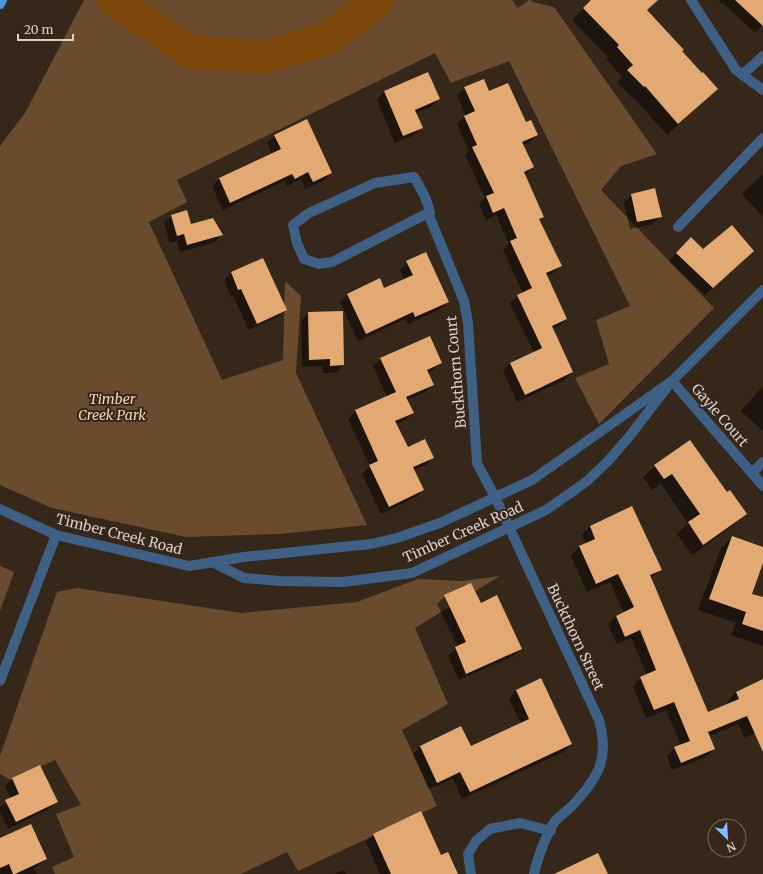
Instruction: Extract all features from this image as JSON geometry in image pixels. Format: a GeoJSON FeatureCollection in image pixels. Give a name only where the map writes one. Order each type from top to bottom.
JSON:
{"type":"FeatureCollection","features":[{"type":"Feature","properties":{"kind":"main road"},"geometry":{"type":"LineString","coordinates":[[0,4],[2,0]]}},
{"type":"Feature","properties":{"kind":"street"},"geometry":{"type":"LineString","coordinates":[[691,0],[736,70],[763,90]]}},
{"type":"Feature","properties":{"kind":"street"},"geometry":{"type":"LineString","coordinates":[[742,75],[763,56]]}},
{"type":"Feature","properties":{"kind":"street"},"geometry":{"type":"LineString","coordinates":[[678,227],[763,138]]}},
{"type":"Feature","properties":{"kind":"street","name":"Buckthorn Court"},"geometry":{"type":"LineString","coordinates":[[430,212],[332,262],[319,264],[304,259],[297,243],[293,225],[310,213],[375,182],[414,177],[425,195],[430,212],[430,218],[464,301],[467,316],[477,463],[509,528]]}},
{"type":"Feature","properties":{"kind":"street","name":"Timber Creek Road"},"geometry":{"type":"LineString","coordinates":[[212,562],[244,578],[280,581],[343,582],[412,573],[546,510],[586,482],[608,461],[628,438],[672,381],[763,290]]}},
{"type":"Feature","properties":{"kind":"street","name":"Timber Creek Road"},"geometry":{"type":"LineString","coordinates":[[0,509],[56,535],[189,566],[212,562],[371,544],[398,538],[440,523],[546,471],[672,381]]}},
{"type":"Feature","properties":{"kind":"street","name":"Gayle Court"},"geometry":{"type":"LineString","coordinates":[[672,381],[763,486]]}},
{"type":"Feature","properties":{"kind":"street"},"geometry":{"type":"LineString","coordinates":[[752,473],[763,462]]}},
{"type":"Feature","properties":{"kind":"street","name":"Buckthorn Street"},"geometry":{"type":"LineString","coordinates":[[509,528],[599,720],[603,735],[602,762],[595,779],[572,806],[556,821],[551,831]]}},
{"type":"Feature","properties":{"kind":"street"},"geometry":{"type":"LineString","coordinates":[[0,681],[56,535]]}},
{"type":"Feature","properties":{"kind":"street"},"geometry":{"type":"LineString","coordinates":[[471,874],[468,854],[476,841],[490,829],[520,823],[551,831],[537,860],[534,874]]}},
{"type":"Feature","properties":{"kind":"green space","name":"Timber Creek Park"},"geometry":{"type":"Polygon","coordinates":[[[84,0],[530,0],[554,7],[657,154],[621,166],[601,190],[714,308],[599,424],[575,378],[609,364],[596,320],[630,306],[509,61],[451,83],[435,53],[177,180],[187,202],[149,222],[222,380],[283,360],[285,281],[301,296],[296,373],[367,525],[280,534],[186,537],[52,508],[0,485],[0,146],[25,113],[84,0]]]}},
{"type":"Feature","properties":{"kind":"green space"},"geometry":{"type":"Polygon","coordinates":[[[0,566],[14,572],[0,611],[0,566]]]}},
{"type":"Feature","properties":{"kind":"green space"},"geometry":{"type":"Polygon","coordinates":[[[500,576],[415,628],[448,704],[402,730],[437,806],[298,871],[287,852],[241,874],[55,874],[52,867],[74,857],[56,814],[81,805],[55,760],[11,780],[0,774],[0,756],[57,592],[77,588],[241,613],[357,602],[418,579],[463,581],[500,576]]]}},
{"type":"Feature","properties":{"kind":"building"},"geometry":{"type":"Polygon","coordinates":[[[591,0],[658,0],[647,10],[684,50],[682,51],[718,89],[678,124],[645,86],[644,87],[627,70],[633,65],[617,47],[619,45],[583,8],[591,0]]]}},
{"type":"Feature","properties":{"kind":"building"},"geometry":{"type":"Polygon","coordinates":[[[735,0],[763,0],[763,26],[735,0]]]}},
{"type":"Feature","properties":{"kind":"building"},"geometry":{"type":"Polygon","coordinates":[[[428,72],[440,99],[415,110],[423,128],[403,136],[384,91],[428,72]]]}},
{"type":"Feature","properties":{"kind":"building"},"geometry":{"type":"Polygon","coordinates":[[[484,79],[489,91],[508,83],[526,122],[531,120],[538,135],[522,142],[534,167],[524,172],[544,217],[539,219],[562,266],[546,273],[567,319],[552,326],[573,372],[525,395],[510,363],[542,348],[517,295],[532,288],[510,241],[517,238],[504,208],[493,213],[486,196],[494,193],[472,147],[477,145],[464,116],[475,111],[464,87],[484,79]]]}},
{"type":"Feature","properties":{"kind":"building"},"geometry":{"type":"Polygon","coordinates":[[[307,119],[332,173],[313,182],[308,172],[295,179],[292,174],[230,203],[219,178],[281,149],[274,135],[307,119]]]}},
{"type":"Feature","properties":{"kind":"building"},"geometry":{"type":"Polygon","coordinates":[[[655,188],[662,217],[637,222],[631,194],[655,188]]]}},
{"type":"Feature","properties":{"kind":"building"},"geometry":{"type":"Polygon","coordinates":[[[187,210],[191,224],[213,218],[223,235],[187,245],[184,234],[177,236],[171,215],[187,210]]]}},
{"type":"Feature","properties":{"kind":"building"},"geometry":{"type":"Polygon","coordinates":[[[732,225],[754,251],[713,288],[676,253],[691,237],[703,249],[732,225]]]}},
{"type":"Feature","properties":{"kind":"building"},"geometry":{"type":"Polygon","coordinates":[[[426,252],[449,302],[415,317],[413,312],[366,334],[347,294],[380,278],[384,288],[413,275],[406,261],[426,252]]]}},
{"type":"Feature","properties":{"kind":"building"},"geometry":{"type":"Polygon","coordinates":[[[263,258],[287,310],[257,324],[241,289],[238,290],[231,272],[263,258]]]}},
{"type":"Feature","properties":{"kind":"building"},"geometry":{"type":"Polygon","coordinates":[[[343,311],[344,365],[330,366],[330,359],[309,360],[308,312],[343,311]]]}},
{"type":"Feature","properties":{"kind":"building"},"geometry":{"type":"Polygon","coordinates":[[[430,336],[442,363],[427,370],[434,385],[406,397],[414,413],[395,421],[408,447],[425,439],[434,458],[413,467],[424,490],[389,507],[369,465],[378,461],[355,410],[396,392],[380,358],[430,336]]]}},
{"type":"Feature","properties":{"kind":"building"},"geometry":{"type":"Polygon","coordinates":[[[690,440],[727,492],[730,490],[747,514],[703,545],[688,522],[700,514],[672,474],[664,479],[654,465],[690,440]]]}},
{"type":"Feature","properties":{"kind":"building"},"geometry":{"type":"Polygon","coordinates":[[[632,506],[662,570],[650,575],[708,712],[739,699],[736,692],[763,679],[763,752],[747,716],[708,732],[715,749],[681,763],[674,747],[690,741],[674,702],[654,710],[640,677],[656,670],[640,630],[625,637],[616,616],[634,607],[618,574],[596,584],[579,546],[595,539],[590,526],[632,506]]]}},
{"type":"Feature","properties":{"kind":"building"},"geometry":{"type":"Polygon","coordinates":[[[732,536],[763,547],[763,563],[752,594],[763,597],[763,631],[742,624],[746,612],[709,599],[732,536]]]}},
{"type":"Feature","properties":{"kind":"building"},"geometry":{"type":"Polygon","coordinates":[[[471,583],[481,603],[497,595],[522,649],[466,674],[455,647],[466,642],[444,595],[471,583]]]}},
{"type":"Feature","properties":{"kind":"building"},"geometry":{"type":"Polygon","coordinates":[[[541,678],[572,744],[470,792],[460,772],[437,783],[420,746],[461,726],[471,746],[529,719],[516,690],[541,678]]]}},
{"type":"Feature","properties":{"kind":"building"},"geometry":{"type":"Polygon","coordinates":[[[40,765],[58,802],[16,822],[5,800],[19,794],[12,778],[40,765]]]}},
{"type":"Feature","properties":{"kind":"building"},"geometry":{"type":"Polygon","coordinates":[[[421,811],[441,855],[448,852],[458,874],[391,874],[373,834],[421,811]]]}},
{"type":"Feature","properties":{"kind":"building"},"geometry":{"type":"Polygon","coordinates":[[[31,824],[47,859],[15,874],[13,874],[9,864],[0,868],[0,838],[31,824]]]}},
{"type":"Feature","properties":{"kind":"building"},"geometry":{"type":"Polygon","coordinates":[[[598,853],[608,874],[554,874],[598,853]]]}},
{"type":"Feature","properties":{"kind":"waterway"},"geometry":{"type":"LineString","coordinates":[[114,0],[190,52],[264,57],[328,38],[377,0]]}}]}
